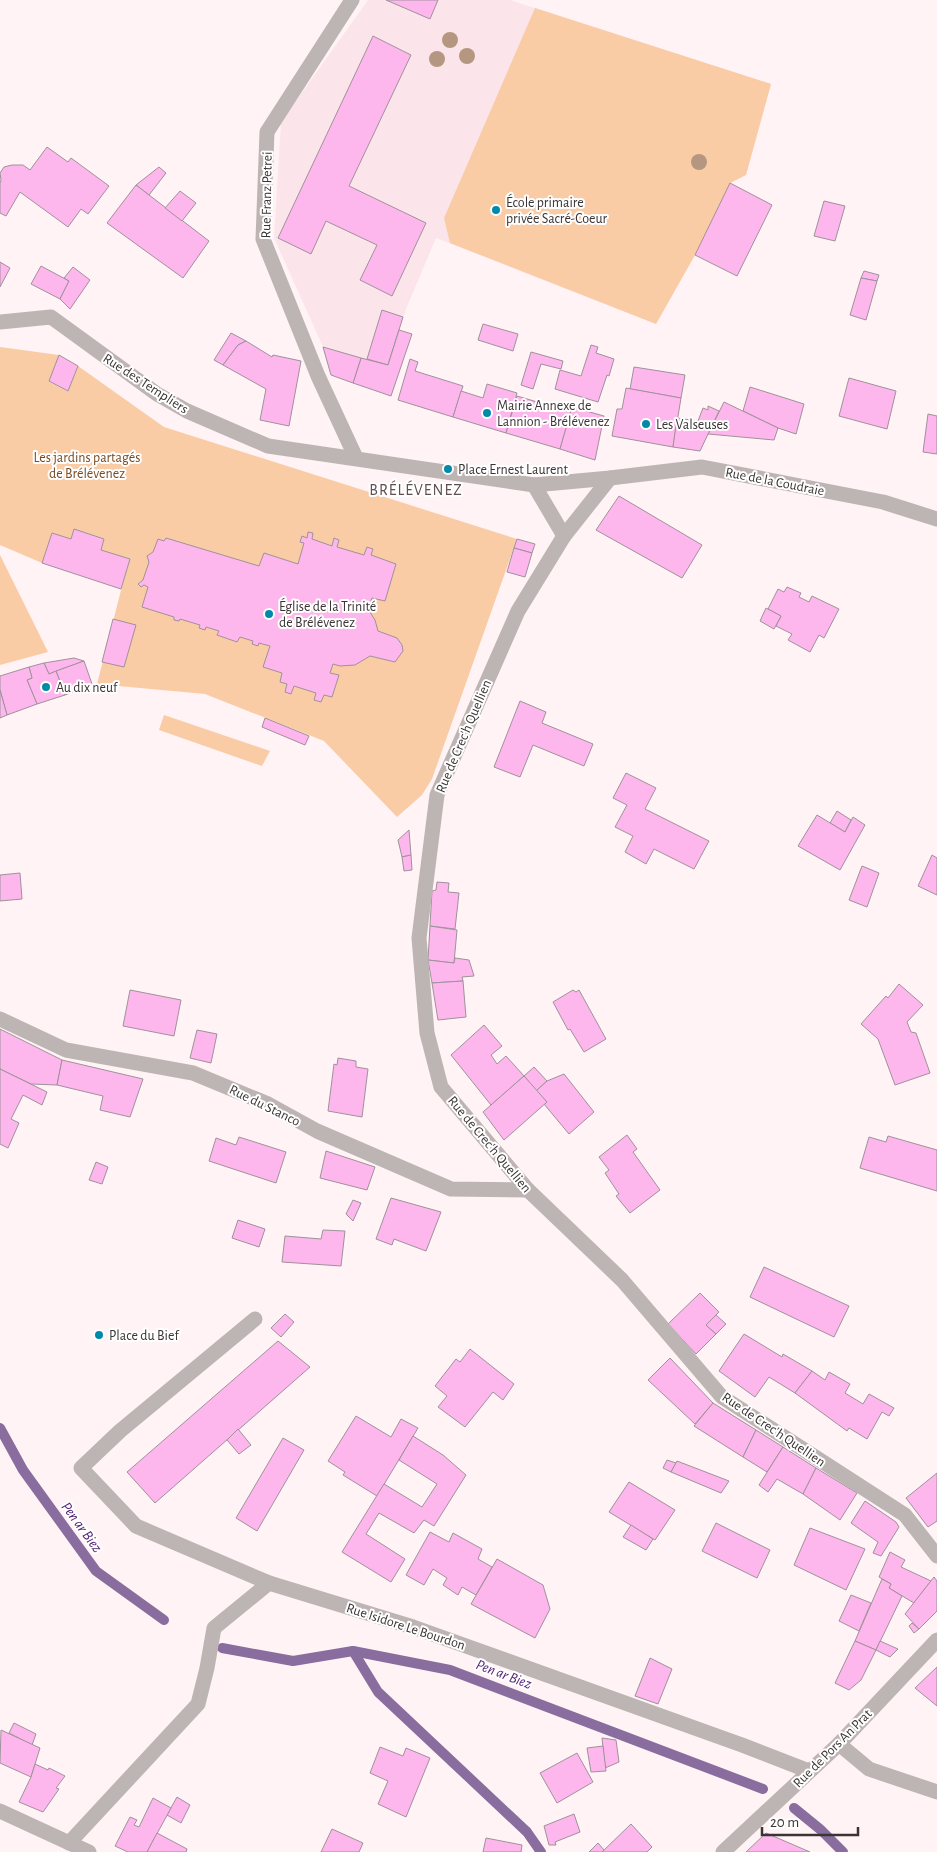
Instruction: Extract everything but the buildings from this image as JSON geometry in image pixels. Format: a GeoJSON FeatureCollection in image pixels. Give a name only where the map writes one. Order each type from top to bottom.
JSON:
{"type":"FeatureCollection","features":[{"type":"Feature","properties":{"kind":"street","name":"Rue Franz Petrei"},"geometry":{"type":"LineString","coordinates":[[352,0],[267,132],[263,239],[318,376],[356,458]]}},
{"type":"Feature","properties":{"kind":"street","name":"Rue des Templiers"},"geometry":{"type":"LineString","coordinates":[[0,322],[51,317],[157,394],[187,411],[268,446],[356,458]]}},
{"type":"Feature","properties":{"kind":"street"},"geometry":{"type":"LineString","coordinates":[[356,458],[534,485],[610,478]]}},
{"type":"Feature","properties":{"kind":"street","name":"Rue de la Coudraie"},"geometry":{"type":"LineString","coordinates":[[610,478],[702,467],[883,502],[937,519]]}},
{"type":"Feature","properties":{"kind":"street","name":"Rue de Crec'h Quellien"},"geometry":{"type":"LineString","coordinates":[[610,478],[564,536],[518,611],[437,795],[419,938],[427,1033],[441,1087],[528,1190],[622,1280],[722,1397],[905,1515],[937,1556]]}},
{"type":"Feature","properties":{"kind":"street"},"geometry":{"type":"LineString","coordinates":[[534,485],[564,536]]}},
{"type":"Feature","properties":{"kind":"street","name":"Rue du Stanco"},"geometry":{"type":"LineString","coordinates":[[0,1019],[66,1050],[193,1073],[268,1104],[317,1131],[451,1189],[528,1190]]}},
{"type":"Feature","properties":{"kind":"street","name":"Rue Isidore Le Bourdon"},"geometry":{"type":"LineString","coordinates":[[255,1319],[120,1431],[81,1468],[136,1526],[269,1583],[413,1627],[742,1745],[809,1771]]}},
{"type":"Feature","properties":{"kind":"street"},"geometry":{"type":"LineString","coordinates":[[69,1843],[198,1704],[214,1628],[269,1583]]}},
{"type":"Feature","properties":{"kind":"street","name":"Rue de Pors An Prat"},"geometry":{"type":"LineString","coordinates":[[723,1852],[838,1744],[937,1640]]}},
{"type":"Feature","properties":{"kind":"street"},"geometry":{"type":"LineString","coordinates":[[838,1744],[869,1769],[937,1792]]}},
{"type":"Feature","properties":{"kind":"street"},"geometry":{"type":"LineString","coordinates":[[0,1811],[89,1852]]}},
{"type":"Feature","properties":{"kind":"shaded area","name":"École primaire privée Sacré-Coeur"},"geometry":{"type":"Polygon","coordinates":[[[368,0],[510,0],[771,84],[746,175],[730,183],[695,255],[656,324],[436,238],[406,309],[388,365],[361,358],[353,383],[331,375],[323,347],[274,238],[281,122],[368,0]]]}},
{"type":"Feature","properties":{"kind":"green space"},"geometry":{"type":"Polygon","coordinates":[[[535,8],[771,84],[746,175],[730,183],[695,255],[656,324],[450,243],[444,218],[535,8]]]}},
{"type":"Feature","properties":{"kind":"green space","name":"Les jardins partagés de Brélévenez"},"geometry":{"type":"Polygon","coordinates":[[[0,347],[59,355],[50,382],[67,391],[78,366],[164,427],[517,539],[432,779],[422,795],[397,817],[324,741],[205,694],[97,684],[129,559],[101,550],[104,539],[74,530],[71,539],[52,533],[42,563],[0,545],[0,347]]]}},
{"type":"Feature","properties":{"kind":"green space"},"geometry":{"type":"Polygon","coordinates":[[[0,555],[48,652],[0,665],[0,555]]]}},
{"type":"Feature","properties":{"kind":"green space"},"geometry":{"type":"Polygon","coordinates":[[[164,715],[270,751],[262,766],[159,730],[164,715]]]}},
{"type":"Feature","properties":{"kind":"waterway","name":"Pen ar Biez"},"geometry":{"type":"LineString","coordinates":[[0,1428],[23,1470],[96,1571],[164,1620]]}},
{"type":"Feature","properties":{"kind":"waterway","name":"Pen ar Biez"},"geometry":{"type":"LineString","coordinates":[[222,1648],[293,1661],[353,1651],[450,1670],[763,1789]]}},
{"type":"Feature","properties":{"kind":"waterway"},"geometry":{"type":"LineString","coordinates":[[353,1651],[378,1692],[527,1832],[541,1852]]}},
{"type":"Feature","properties":{"kind":"waterway","name":"Pen ar Biez"},"geometry":{"type":"LineString","coordinates":[[794,1808],[821,1830],[843,1852]]}},
{"type":"Feature","properties":{"kind":"place","name":"École primaire privée Sacré-Coeur"},"geometry":{"type":"Point","coordinates":[496,210]}},
{"type":"Feature","properties":{"kind":"place","name":"Mairie Annexe de Lannion - Brélévenez"},"geometry":{"type":"Point","coordinates":[487,413]}},
{"type":"Feature","properties":{"kind":"place","name":"Les Valseuses"},"geometry":{"type":"Point","coordinates":[646,424]}},
{"type":"Feature","properties":{"kind":"place","name":"Place Ernest Laurent"},"geometry":{"type":"Point","coordinates":[448,469]}},
{"type":"Feature","properties":{"kind":"place","name":"Église de la Trinité de Brélévenez"},"geometry":{"type":"Point","coordinates":[269,614]}},
{"type":"Feature","properties":{"kind":"place","name":"Au dix neuf"},"geometry":{"type":"Point","coordinates":[46,687]}},
{"type":"Feature","properties":{"kind":"place","name":"Place du Bief"},"geometry":{"type":"Point","coordinates":[99,1335]}},
{"type":"Feature","properties":{"kind":"district","name":"BRÉLÉVENEZ"},"geometry":{"type":"Point","coordinates":[416,489]}}]}
